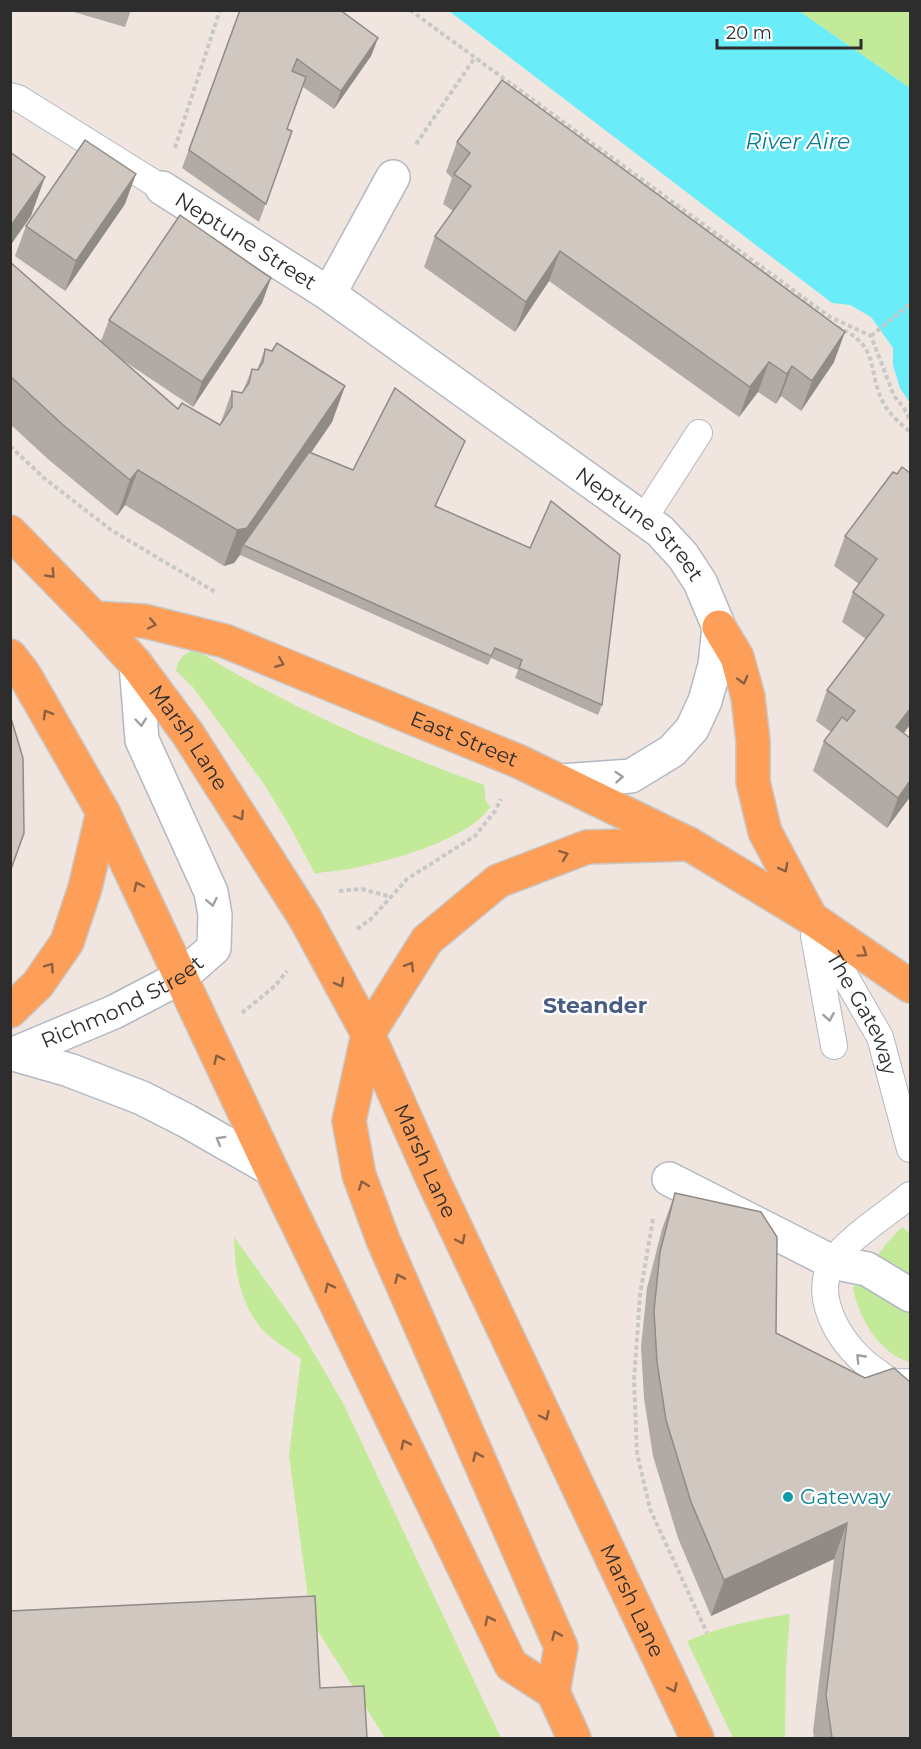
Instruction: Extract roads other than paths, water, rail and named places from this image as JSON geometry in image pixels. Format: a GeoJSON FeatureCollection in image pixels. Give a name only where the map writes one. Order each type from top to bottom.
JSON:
{"type":"FeatureCollection","features":[{"type":"Feature","properties":{"kind":"highway"},"geometry":{"type":"LineString","coordinates":[[10,532],[94,618]]}},
{"type":"Feature","properties":{"kind":"highway","name":"Marsh Lane"},"geometry":{"type":"LineString","coordinates":[[94,618],[136,664],[188,734],[299,908],[368,1034],[439,1193],[697,1738]]}},
{"type":"Feature","properties":{"kind":"highway","name":"East Street"},"geometry":{"type":"LineString","coordinates":[[94,618],[144,621],[225,641],[488,747],[689,844],[811,918],[910,986]]}},
{"type":"Feature","properties":{"kind":"highway"},"geometry":{"type":"LineString","coordinates":[[719,627],[737,657],[748,697],[753,741],[753,782],[765,832],[811,918]]}},
{"type":"Feature","properties":{"kind":"highway"},"geometry":{"type":"LineString","coordinates":[[10,656],[24,674],[103,812],[271,1169],[511,1665],[553,1692],[574,1738]]}},
{"type":"Feature","properties":{"kind":"highway"},"geometry":{"type":"LineString","coordinates":[[10,1011],[38,984],[67,942],[85,888],[103,812]]}},
{"type":"Feature","properties":{"kind":"highway"},"geometry":{"type":"LineString","coordinates":[[553,1692],[561,1647],[382,1240],[359,1175],[349,1121],[368,1034],[427,940],[498,881],[587,847],[689,844]]}},
{"type":"Feature","properties":{"kind":"street","name":"Neptune Street"},"geometry":{"type":"LineString","coordinates":[[329,294],[393,177]]}},
{"type":"Feature","properties":{"kind":"street","name":"Neptune Street"},"geometry":{"type":"LineString","coordinates":[[162,188],[329,294],[660,531],[683,556],[700,582],[719,627],[715,665],[705,701],[692,729],[672,751],[631,776],[561,781]]}},
{"type":"Feature","properties":{"kind":"street","name":"Richmond Street"},"geometry":{"type":"LineString","coordinates":[[13,1053],[114,1012],[181,977],[214,948],[215,915],[211,892],[142,740],[136,664]]}},
{"type":"Feature","properties":{"kind":"street","name":"Richmond Street"},"geometry":{"type":"LineString","coordinates":[[13,1053],[69,1070],[142,1098],[271,1169]]}},
{"type":"Feature","properties":{"kind":"street"},"geometry":{"type":"LineString","coordinates":[[669,1179],[832,1262],[867,1269],[910,1295]]}},
{"type":"Feature","properties":{"kind":"lane"},"geometry":{"type":"LineString","coordinates":[[10,96],[18,98],[162,188]]}},
{"type":"Feature","properties":{"kind":"lane"},"geometry":{"type":"LineString","coordinates":[[643,520],[699,433]]}},
{"type":"Feature","properties":{"kind":"lane"},"geometry":{"type":"LineString","coordinates":[[811,918],[834,1046]]}},
{"type":"Feature","properties":{"kind":"lane","name":"The Gateway"},"geometry":{"type":"LineString","coordinates":[[811,918],[880,1037],[910,1149]]}},
{"type":"Feature","properties":{"kind":"lane"},"geometry":{"type":"LineString","coordinates":[[910,1196],[855,1238],[832,1262],[825,1283],[827,1306],[836,1329],[862,1362],[891,1381],[910,1382]]}},
{"type":"Feature","properties":{"kind":"water","name":"River Aire"},"geometry":{"type":"Polygon","coordinates":[[[449,11],[799,11],[910,88],[910,403],[900,388],[893,365],[893,348],[871,317],[850,305],[832,303],[449,11]]]}},
{"type":"Feature","properties":{"kind":"place","name":"Gateway"},"geometry":{"type":"Point","coordinates":[788,1497]}},
{"type":"Feature","properties":{"kind":"district","name":"Steander"},"geometry":{"type":"Point","coordinates":[595,1005]}}]}
